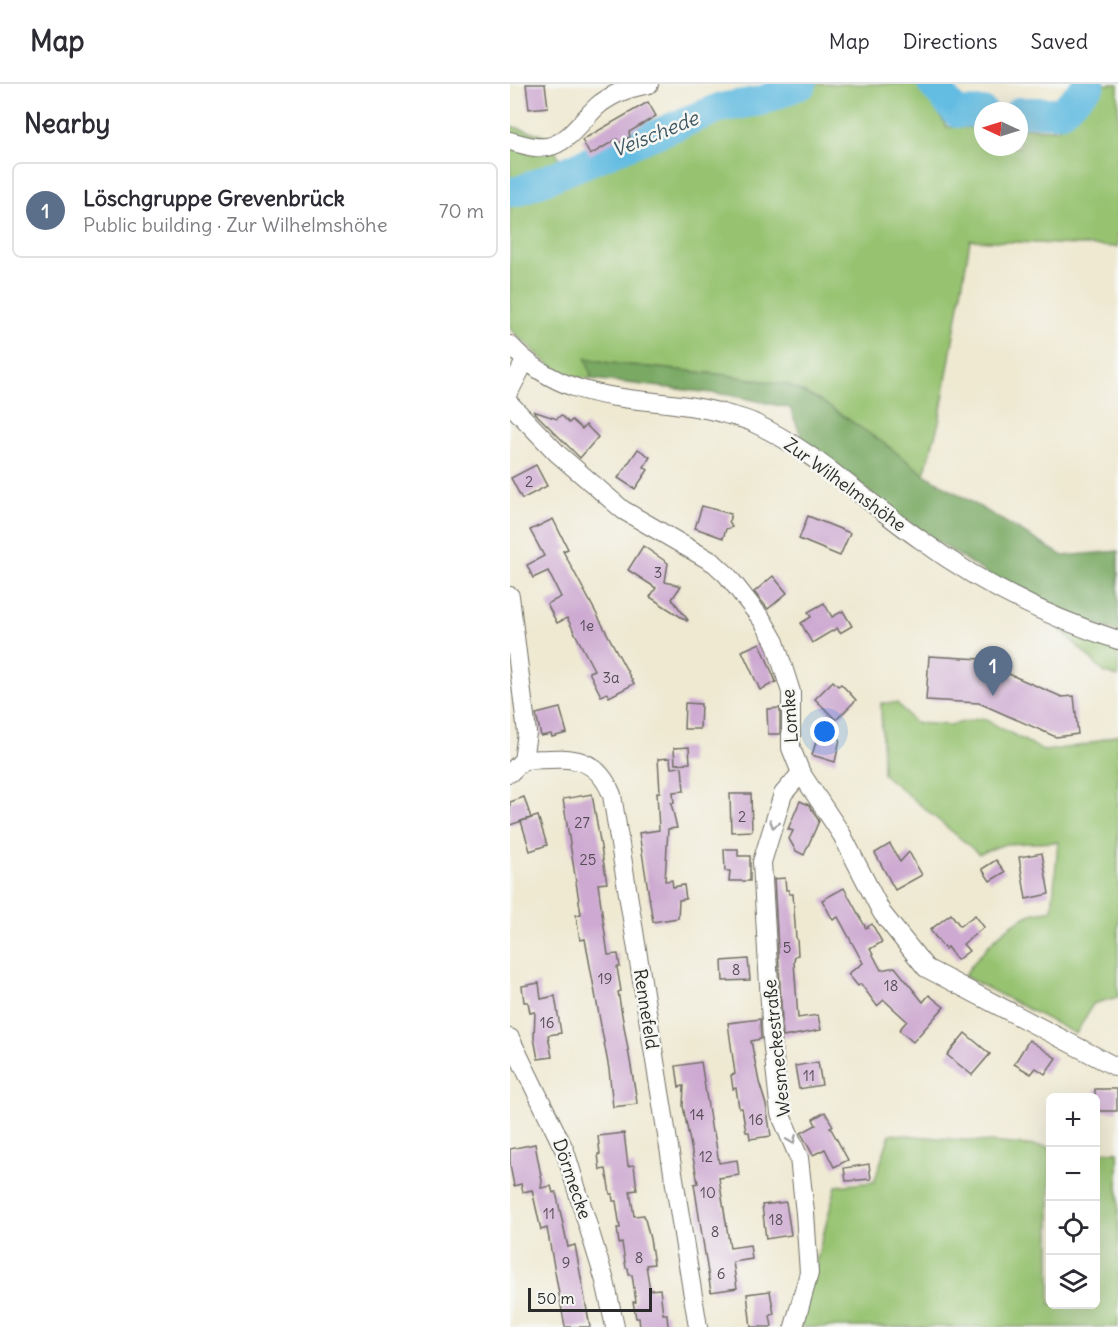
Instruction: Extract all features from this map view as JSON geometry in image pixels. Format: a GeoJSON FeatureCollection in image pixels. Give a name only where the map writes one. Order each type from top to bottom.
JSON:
{"type":"FeatureCollection","features":[{"type":"Feature","properties":{"kind":"street"},"geometry":{"type":"LineString","coordinates":[[510,141],[533,147],[548,147],[560,143],[600,104],[620,90],[649,84]]}},
{"type":"Feature","properties":{"kind":"street","name":"Zur Wilhelmshöhe"},"geometry":{"type":"LineString","coordinates":[[510,345],[525,361],[550,378],[596,395],[672,402],[707,408],[753,422],[801,448],[912,534],[965,570],[1040,610],[1090,632],[1118,640]]}},
{"type":"Feature","properties":{"kind":"street"},"geometry":{"type":"LineString","coordinates":[[510,390],[525,361]]}},
{"type":"Feature","properties":{"kind":"street","name":"Lomke"},"geometry":{"type":"LineString","coordinates":[[510,404],[558,454],[623,510],[714,562],[763,621],[775,642],[791,692],[791,748],[801,773],[842,835],[882,913],[926,968],[1118,1068]]}},
{"type":"Feature","properties":{"kind":"street"},"geometry":{"type":"LineString","coordinates":[[510,596],[526,733],[523,760],[510,773]]}},
{"type":"Feature","properties":{"kind":"street","name":"Rennefeld"},"geometry":{"type":"LineString","coordinates":[[523,760],[575,758],[600,772],[612,795],[698,1327]]}},
{"type":"Feature","properties":{"kind":"street","name":"Wesmeckestraße"},"geometry":{"type":"LineString","coordinates":[[794,1327],[809,1274],[805,1213],[799,1158],[780,1113],[772,1039],[762,862],[783,794],[801,773]]}},
{"type":"Feature","properties":{"kind":"street","name":"Dörmecke"},"geometry":{"type":"LineString","coordinates":[[510,1038],[565,1150],[605,1281],[615,1327]]}},
{"type":"Feature","properties":{"kind":"green space"},"geometry":{"type":"Polygon","coordinates":[[[787,84],[921,84],[947,127],[974,128],[974,156],[1028,156],[1028,128],[1057,129],[1104,84],[1118,84],[1118,247],[970,240],[939,422],[924,474],[885,444],[788,385],[726,375],[610,363],[587,358],[592,379],[573,377],[550,365],[510,329],[510,126],[547,136],[570,177],[787,84]]]}},
{"type":"Feature","properties":{"kind":"green space"},"geometry":{"type":"Polygon","coordinates":[[[586,358],[788,385],[821,401],[885,444],[924,474],[1063,556],[1118,551],[1118,633],[1003,584],[900,516],[802,438],[790,408],[729,395],[592,379],[586,358]]]}},
{"type":"Feature","properties":{"kind":"green space"},"geometry":{"type":"Polygon","coordinates":[[[1060,629],[1118,651],[1118,677],[1105,673],[1060,629]]]}},
{"type":"Feature","properties":{"kind":"green space"},"geometry":{"type":"Polygon","coordinates":[[[881,703],[897,703],[915,723],[950,725],[982,718],[1044,751],[1085,745],[1118,734],[1118,997],[1093,1004],[1076,1034],[964,976],[985,950],[1009,927],[1031,914],[1052,910],[1058,842],[1005,844],[979,854],[883,774],[881,703]]]}},
{"type":"Feature","properties":{"kind":"green space"},"geometry":{"type":"Polygon","coordinates":[[[890,1134],[1046,1147],[1046,1309],[1100,1309],[1100,1151],[1118,1152],[1118,1327],[799,1327],[836,1186],[874,1182],[890,1134]]]}},
{"type":"Feature","properties":{"kind":"building"},"geometry":{"type":"Polygon","coordinates":[[[526,84],[545,84],[548,107],[529,109],[526,84]]]}},
{"type":"Feature","properties":{"kind":"building"},"geometry":{"type":"Polygon","coordinates":[[[648,102],[656,116],[629,132],[630,137],[619,143],[617,139],[590,155],[582,140],[648,102]]]}},
{"type":"Feature","properties":{"kind":"building"},"geometry":{"type":"Polygon","coordinates":[[[533,411],[557,419],[561,415],[569,423],[572,420],[582,429],[586,425],[598,437],[580,458],[533,411]]]}},
{"type":"Feature","properties":{"kind":"building"},"geometry":{"type":"Polygon","coordinates":[[[638,449],[650,457],[644,467],[648,470],[635,489],[618,478],[638,449]]]}},
{"type":"Feature","properties":{"kind":"building"},"geometry":{"type":"Polygon","coordinates":[[[536,465],[547,486],[522,499],[511,478],[536,465]]]}},
{"type":"Feature","properties":{"kind":"building"},"geometry":{"type":"Polygon","coordinates":[[[702,506],[731,514],[729,521],[732,527],[726,529],[723,538],[695,528],[702,506]]]}},
{"type":"Feature","properties":{"kind":"building"},"geometry":{"type":"Polygon","coordinates":[[[808,516],[850,533],[840,556],[799,539],[808,516]]]}},
{"type":"Feature","properties":{"kind":"building"},"geometry":{"type":"Polygon","coordinates":[[[553,519],[568,549],[563,551],[634,684],[609,697],[607,693],[601,696],[589,672],[594,670],[567,618],[557,623],[547,604],[561,597],[548,571],[533,578],[527,565],[544,556],[530,530],[553,519]]]}},
{"type":"Feature","properties":{"kind":"building"},"geometry":{"type":"Polygon","coordinates":[[[643,546],[668,563],[665,582],[681,586],[672,599],[687,621],[650,597],[656,588],[628,570],[643,546]]]}},
{"type":"Feature","properties":{"kind":"building"},"geometry":{"type":"Polygon","coordinates":[[[773,576],[787,593],[768,609],[754,592],[773,576]]]}},
{"type":"Feature","properties":{"kind":"building"},"geometry":{"type":"Polygon","coordinates":[[[824,603],[832,617],[843,611],[852,626],[840,633],[837,628],[812,643],[801,623],[811,617],[808,612],[824,603]]]}},
{"type":"Feature","properties":{"kind":"building"},"geometry":{"type":"Polygon","coordinates":[[[760,643],[776,682],[760,690],[742,651],[760,643]]]}},
{"type":"Feature","properties":{"kind":"building"},"geometry":{"type":"Polygon","coordinates":[[[929,656],[981,659],[981,662],[1062,697],[1074,696],[1078,734],[1056,737],[979,703],[926,700],[929,656]]]}},
{"type":"Feature","properties":{"kind":"building"},"geometry":{"type":"Polygon","coordinates":[[[833,681],[838,686],[841,684],[856,700],[836,720],[815,699],[833,681]]]}},
{"type":"Feature","properties":{"kind":"building"},"geometry":{"type":"Polygon","coordinates":[[[685,703],[701,704],[700,729],[684,729],[685,703]]]}},
{"type":"Feature","properties":{"kind":"building"},"geometry":{"type":"Polygon","coordinates":[[[560,708],[567,733],[552,737],[551,734],[541,736],[536,714],[560,708]]]}},
{"type":"Feature","properties":{"kind":"building"},"geometry":{"type":"Polygon","coordinates":[[[780,708],[780,734],[768,734],[767,709],[780,708]]]}},
{"type":"Feature","properties":{"kind":"building"},"geometry":{"type":"Polygon","coordinates":[[[819,732],[840,739],[835,762],[812,755],[819,732]]]}},
{"type":"Feature","properties":{"kind":"building"},"geometry":{"type":"Polygon","coordinates":[[[689,747],[690,763],[675,764],[674,748],[689,747]]]}},
{"type":"Feature","properties":{"kind":"building"},"geometry":{"type":"Polygon","coordinates":[[[670,758],[671,768],[682,767],[684,791],[673,792],[674,803],[671,803],[677,828],[668,829],[665,881],[672,880],[673,887],[684,885],[686,899],[679,900],[678,918],[653,922],[639,833],[659,830],[658,759],[670,758]]]}},
{"type":"Feature","properties":{"kind":"building"},"geometry":{"type":"Polygon","coordinates":[[[592,794],[607,883],[598,884],[608,955],[618,954],[620,967],[617,967],[621,991],[618,992],[637,1104],[613,1107],[609,1069],[585,939],[580,940],[576,915],[581,914],[563,799],[592,794]]]}},
{"type":"Feature","properties":{"kind":"building"},"geometry":{"type":"Polygon","coordinates":[[[730,794],[751,794],[752,831],[731,832],[730,794]]]}},
{"type":"Feature","properties":{"kind":"building"},"geometry":{"type":"Polygon","coordinates":[[[524,797],[531,818],[510,825],[510,802],[524,797]]]}},
{"type":"Feature","properties":{"kind":"building"},"geometry":{"type":"Polygon","coordinates":[[[800,801],[809,805],[819,821],[804,855],[796,851],[789,839],[793,831],[788,829],[800,801]]]}},
{"type":"Feature","properties":{"kind":"building"},"geometry":{"type":"Polygon","coordinates":[[[538,816],[547,845],[530,851],[521,821],[538,816]]]}},
{"type":"Feature","properties":{"kind":"building"},"geometry":{"type":"Polygon","coordinates":[[[890,844],[900,862],[909,852],[922,875],[895,890],[875,853],[890,844]]]}},
{"type":"Feature","properties":{"kind":"building"},"geometry":{"type":"Polygon","coordinates":[[[724,849],[738,849],[738,856],[750,856],[750,881],[729,881],[730,871],[725,871],[724,849]]]}},
{"type":"Feature","properties":{"kind":"building"},"geometry":{"type":"Polygon","coordinates":[[[1042,853],[1049,894],[1026,899],[1019,857],[1042,853]]]}},
{"type":"Feature","properties":{"kind":"building"},"geometry":{"type":"Polygon","coordinates":[[[996,860],[1005,872],[990,881],[982,869],[996,860]]]}},
{"type":"Feature","properties":{"kind":"building"},"geometry":{"type":"Polygon","coordinates":[[[785,878],[786,890],[789,890],[789,894],[793,894],[798,955],[795,956],[794,962],[798,1018],[818,1015],[821,1030],[783,1037],[774,879],[785,878]]]}},
{"type":"Feature","properties":{"kind":"building"},"geometry":{"type":"Polygon","coordinates":[[[844,888],[866,928],[872,924],[882,942],[870,949],[881,970],[895,967],[923,1002],[929,995],[944,1007],[913,1042],[899,1030],[907,1021],[884,1000],[877,1006],[861,984],[858,986],[848,974],[863,963],[838,917],[833,920],[822,900],[844,888]]]}},
{"type":"Feature","properties":{"kind":"building"},"geometry":{"type":"Polygon","coordinates":[[[951,914],[960,926],[975,915],[984,927],[963,944],[969,951],[957,960],[930,930],[951,914]]]}},
{"type":"Feature","properties":{"kind":"building"},"geometry":{"type":"Polygon","coordinates":[[[748,959],[750,980],[723,981],[722,961],[748,959]]]}},
{"type":"Feature","properties":{"kind":"building"},"geometry":{"type":"Polygon","coordinates":[[[539,983],[541,999],[555,996],[561,1033],[548,1035],[552,1057],[538,1059],[534,1038],[535,1012],[530,1013],[528,1002],[524,1002],[522,986],[539,983]]]}},
{"type":"Feature","properties":{"kind":"building"},"geometry":{"type":"Polygon","coordinates":[[[760,1019],[761,1039],[751,1041],[771,1136],[750,1139],[749,1132],[746,1132],[742,1108],[739,1108],[736,1088],[733,1089],[731,1075],[735,1074],[728,1023],[760,1019]]]}},
{"type":"Feature","properties":{"kind":"building"},"geometry":{"type":"Polygon","coordinates":[[[965,1033],[990,1054],[972,1075],[947,1055],[965,1033]]]}},
{"type":"Feature","properties":{"kind":"building"},"geometry":{"type":"Polygon","coordinates":[[[1029,1040],[1056,1058],[1045,1074],[1036,1068],[1031,1074],[1014,1064],[1029,1040]]]}},
{"type":"Feature","properties":{"kind":"building"},"geometry":{"type":"Polygon","coordinates":[[[701,1062],[719,1163],[737,1160],[739,1175],[719,1178],[730,1248],[750,1245],[752,1259],[733,1262],[737,1288],[711,1292],[694,1184],[698,1183],[683,1106],[684,1086],[679,1087],[676,1066],[701,1062]]]}},
{"type":"Feature","properties":{"kind":"building"},"geometry":{"type":"Polygon","coordinates":[[[818,1062],[822,1085],[799,1089],[795,1066],[818,1062]]]}},
{"type":"Feature","properties":{"kind":"building"},"geometry":{"type":"Polygon","coordinates":[[[1095,1089],[1117,1089],[1117,1111],[1100,1111],[1100,1093],[1095,1093],[1095,1089]]]}},
{"type":"Feature","properties":{"kind":"building"},"geometry":{"type":"Polygon","coordinates":[[[825,1112],[833,1126],[830,1127],[848,1160],[834,1167],[825,1149],[813,1155],[801,1133],[816,1125],[813,1119],[825,1112]]]}},
{"type":"Feature","properties":{"kind":"building"},"geometry":{"type":"Polygon","coordinates":[[[624,1133],[628,1166],[634,1165],[637,1190],[630,1191],[634,1216],[644,1215],[650,1239],[654,1264],[646,1265],[650,1290],[660,1289],[663,1314],[667,1314],[668,1327],[640,1327],[639,1318],[636,1318],[632,1275],[629,1275],[628,1268],[626,1268],[622,1243],[619,1244],[617,1228],[620,1228],[616,1201],[613,1201],[612,1194],[610,1194],[606,1169],[600,1170],[598,1136],[624,1133]]]}},
{"type":"Feature","properties":{"kind":"building"},"geometry":{"type":"Polygon","coordinates":[[[535,1144],[542,1181],[541,1188],[551,1186],[553,1193],[556,1192],[568,1247],[575,1245],[590,1327],[565,1327],[547,1228],[541,1230],[532,1190],[523,1192],[521,1184],[514,1186],[510,1149],[535,1144]]]}},
{"type":"Feature","properties":{"kind":"building"},"geometry":{"type":"Polygon","coordinates":[[[869,1164],[871,1179],[846,1181],[844,1168],[869,1164]]]}},
{"type":"Feature","properties":{"kind":"building"},"geometry":{"type":"Polygon","coordinates":[[[786,1202],[791,1235],[766,1239],[762,1205],[786,1202]]]}},
{"type":"Feature","properties":{"kind":"building"},"geometry":{"type":"Polygon","coordinates":[[[770,1291],[774,1314],[770,1315],[772,1327],[751,1327],[747,1294],[770,1291]]]}},
{"type":"Feature","properties":{"kind":"waterway","name":"Veischede"},"geometry":{"type":"LineString","coordinates":[[510,192],[518,191],[719,108],[761,101],[802,84]]}},
{"type":"Feature","properties":{"kind":"waterway","name":"Veischede"},"geometry":{"type":"LineString","coordinates":[[932,84],[957,113],[974,112]]}},
{"type":"Feature","properties":{"kind":"waterway","name":"Veischede"},"geometry":{"type":"LineString","coordinates":[[1028,112],[1061,112],[1090,84]]}},
{"type":"Feature","properties":{"kind":"place","name":"Löschgruppe Grevenbrück"},"geometry":{"type":"Point","coordinates":[993,696]}}]}
